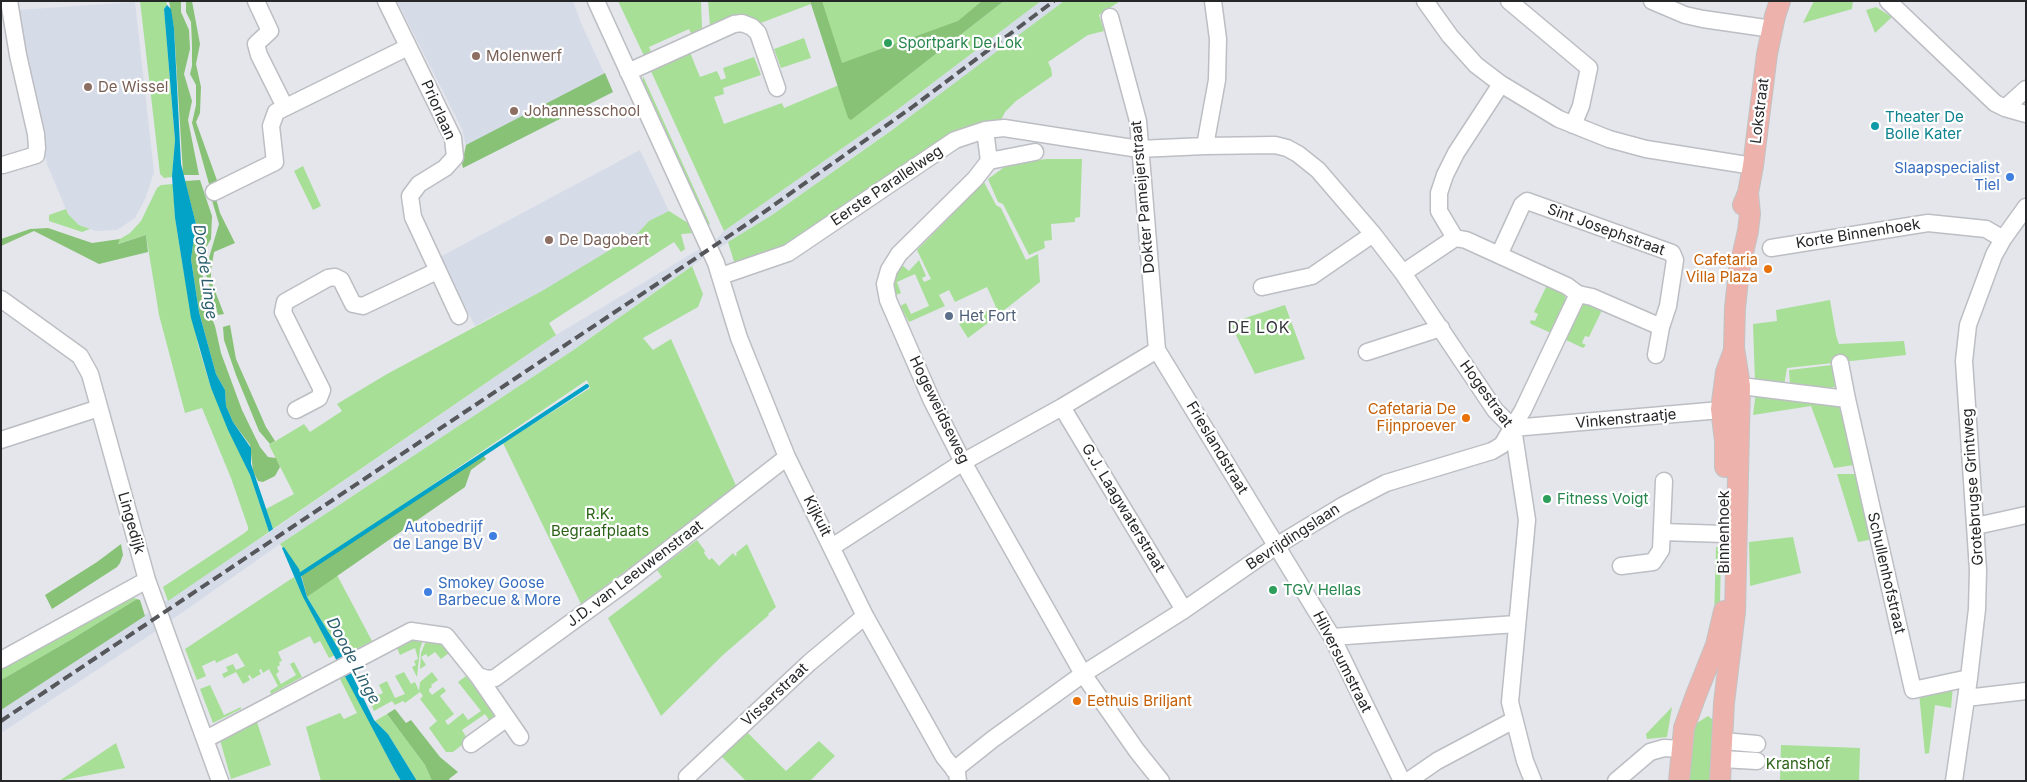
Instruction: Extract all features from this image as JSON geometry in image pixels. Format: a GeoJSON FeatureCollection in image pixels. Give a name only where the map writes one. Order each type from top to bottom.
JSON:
{"type":"FeatureCollection","features":[{"type":"Feature","properties":{"kind":"main road","name":"Lokstraat"},"geometry":{"type":"LineString","coordinates":[[1748,193],[1767,54],[1780,1]]}},
{"type":"Feature","properties":{"kind":"main road","name":"Lokstraat"},"geometry":{"type":"LineString","coordinates":[[1772,29],[1783,19],[1794,1]]}},
{"type":"Feature","properties":{"kind":"main road","name":"Binnenhoek"},"geometry":{"type":"LineString","coordinates":[[1720,781],[1724,717],[1736,612],[1730,409],[1726,372],[1734,348],[1735,308],[1739,270],[1737,230],[1741,210],[1748,193]]}},
{"type":"Feature","properties":{"kind":"main road","name":"Binnenhoek"},"geometry":{"type":"LineString","coordinates":[[1679,781],[1677,749],[1721,632],[1724,614],[1725,441],[1730,409]]}},
{"type":"Feature","properties":{"kind":"main road"},"geometry":{"type":"LineString","coordinates":[[1690,711],[1708,705],[1716,708],[1724,717]]}},
{"type":"Feature","properties":{"kind":"street"},"geometry":{"type":"LineString","coordinates":[[3,165],[36,155],[37,148],[36,134],[18,55],[9,1]]}},
{"type":"Feature","properties":{"kind":"street"},"geometry":{"type":"LineString","coordinates":[[256,1],[270,31],[256,44],[258,56],[285,108]]}},
{"type":"Feature","properties":{"kind":"street","name":"Priorlaan"},"geometry":{"type":"LineString","coordinates":[[386,1],[453,138],[454,157],[445,168],[419,184],[410,196],[413,217],[459,316]]}},
{"type":"Feature","properties":{"kind":"street","name":"Kijkuit"},"geometry":{"type":"LineString","coordinates":[[596,1],[721,276],[739,338],[787,457],[864,616],[956,775]]}},
{"type":"Feature","properties":{"kind":"street"},"geometry":{"type":"LineString","coordinates":[[1139,149],[1205,146],[1217,80],[1218,39],[1213,1]]}},
{"type":"Feature","properties":{"kind":"street"},"geometry":{"type":"LineString","coordinates":[[1509,1],[1589,68],[1581,106],[1573,125]]}},
{"type":"Feature","properties":{"kind":"street"},"geometry":{"type":"LineString","coordinates":[[1652,1],[1685,15],[1702,19],[1772,29]]}},
{"type":"Feature","properties":{"kind":"street"},"geometry":{"type":"LineString","coordinates":[[1888,1],[1995,103],[2026,114]]}},
{"type":"Feature","properties":{"kind":"street"},"geometry":{"type":"LineString","coordinates":[[1433,4],[1463,52],[1476,65],[1501,84],[1573,125],[1609,139],[1646,149],[1753,166]]}},
{"type":"Feature","properties":{"kind":"street","name":"Dokter Pameijerstraat"},"geometry":{"type":"LineString","coordinates":[[1110,18],[1138,122],[1158,350]]}},
{"type":"Feature","properties":{"kind":"street"},"geometry":{"type":"LineString","coordinates":[[628,72],[734,24],[742,23],[752,27],[758,33],[777,88]]}},
{"type":"Feature","properties":{"kind":"street"},"geometry":{"type":"LineString","coordinates":[[214,192],[275,162],[271,126],[276,112],[408,47]]}},
{"type":"Feature","properties":{"kind":"street"},"geometry":{"type":"LineString","coordinates":[[1455,238],[1439,211],[1439,193],[1453,160],[1501,84]]}},
{"type":"Feature","properties":{"kind":"street"},"geometry":{"type":"LineString","coordinates":[[2005,108],[2026,89]]}},
{"type":"Feature","properties":{"kind":"street","name":"Eerste Parallelweg"},"geometry":{"type":"LineString","coordinates":[[721,276],[788,253],[955,140],[986,130],[1004,128],[1139,149]]}},
{"type":"Feature","properties":{"kind":"street"},"geometry":{"type":"LineString","coordinates":[[986,130],[989,161],[1035,152]]}},
{"type":"Feature","properties":{"kind":"street","name":"Hogestraat"},"geometry":{"type":"LineString","coordinates":[[1205,146],[1276,145],[1287,148],[1318,170],[1373,234],[1403,273],[1494,410],[1513,428],[1516,458],[1525,500],[1527,520],[1510,702],[1525,761],[1533,781]]}},
{"type":"Feature","properties":{"kind":"street","name":"Hogeweidseweg"},"geometry":{"type":"LineString","coordinates":[[989,161],[975,179],[900,254],[889,270],[885,284],[888,300],[963,462],[1083,674],[1137,751],[1161,781]]}},
{"type":"Feature","properties":{"kind":"street","name":"Sint Josephstraat"},"geometry":{"type":"LineString","coordinates":[[1499,255],[1522,205],[1527,202],[1669,252],[1675,260],[1668,306],[1661,326],[1656,355]]}},
{"type":"Feature","properties":{"kind":"street","name":"Grotebrugse Grintweg"},"geometry":{"type":"LineString","coordinates":[[1954,781],[1977,609],[1976,526],[1964,362],[1968,325],[1994,255],[2026,206]]}},
{"type":"Feature","properties":{"kind":"street","name":"Korte Binnenhoek"},"geometry":{"type":"LineString","coordinates":[[1771,248],[1928,223],[1986,228],[2003,239]]}},
{"type":"Feature","properties":{"kind":"street"},"geometry":{"type":"LineString","coordinates":[[1262,287],[1312,276],[1373,234]]}},
{"type":"Feature","properties":{"kind":"street"},"geometry":{"type":"LineString","coordinates":[[1403,273],[1455,238],[1466,240],[1567,286],[1578,294],[1592,297],[1661,326]]}},
{"type":"Feature","properties":{"kind":"street"},"geometry":{"type":"LineString","coordinates":[[296,410],[319,398],[322,390],[283,312],[285,302],[328,278],[334,277],[340,280],[353,304],[363,306],[437,271]]}},
{"type":"Feature","properties":{"kind":"street","name":"Bevrijdingslaan"},"geometry":{"type":"LineString","coordinates":[[956,775],[1016,722],[1083,674],[1184,610],[1276,546],[1342,506],[1386,483],[1492,451],[1502,444],[1528,400],[1578,294]]}},
{"type":"Feature","properties":{"kind":"street","name":"Lingedijk"},"geometry":{"type":"LineString","coordinates":[[1,299],[80,356],[90,374],[147,580],[220,781]]}},
{"type":"Feature","properties":{"kind":"street"},"geometry":{"type":"LineString","coordinates":[[1367,352],[1441,328]]}},
{"type":"Feature","properties":{"kind":"street"},"geometry":{"type":"LineString","coordinates":[[832,547],[963,462],[1062,407],[1158,350]]}},
{"type":"Feature","properties":{"kind":"street","name":"Frieslandstraat"},"geometry":{"type":"LineString","coordinates":[[1158,350],[1276,546]]}},
{"type":"Feature","properties":{"kind":"street","name":"Schullenhofstraat"},"geometry":{"type":"LineString","coordinates":[[1840,363],[1913,690],[1969,678]]}},
{"type":"Feature","properties":{"kind":"street"},"geometry":{"type":"LineString","coordinates":[[1749,387],[1847,399]]}},
{"type":"Feature","properties":{"kind":"street","name":"G.J. Laagwaterstraat"},"geometry":{"type":"LineString","coordinates":[[1062,407],[1184,610]]}},
{"type":"Feature","properties":{"kind":"street"},"geometry":{"type":"LineString","coordinates":[[1,440],[99,408]]}},
{"type":"Feature","properties":{"kind":"street","name":"Vinkenstraatje"},"geometry":{"type":"LineString","coordinates":[[1513,428],[1730,409]]}},
{"type":"Feature","properties":{"kind":"street","name":"J.D. van Leeuwenstraat"},"geometry":{"type":"LineString","coordinates":[[478,676],[488,679],[498,676],[628,581],[787,457]]}},
{"type":"Feature","properties":{"kind":"street"},"geometry":{"type":"LineString","coordinates":[[1621,566],[1653,562],[1661,550],[1664,481]]}},
{"type":"Feature","properties":{"kind":"street"},"geometry":{"type":"LineString","coordinates":[[1976,526],[2026,515]]}},
{"type":"Feature","properties":{"kind":"street"},"geometry":{"type":"LineString","coordinates":[[1662,532],[1725,534]]}},
{"type":"Feature","properties":{"kind":"street","name":"Hilversumstraat"},"geometry":{"type":"LineString","coordinates":[[1276,546],[1332,637],[1402,781]]}},
{"type":"Feature","properties":{"kind":"street"},"geometry":{"type":"LineString","coordinates":[[1,660],[147,580]]}},
{"type":"Feature","properties":{"kind":"street","name":"Visserstraat"},"geometry":{"type":"LineString","coordinates":[[687,777],[809,663],[864,616]]}},
{"type":"Feature","properties":{"kind":"street"},"geometry":{"type":"LineString","coordinates":[[1332,637],[1516,624]]}},
{"type":"Feature","properties":{"kind":"street"},"geometry":{"type":"LineString","coordinates":[[206,739],[404,633],[419,631],[442,634],[449,638],[520,737]]}},
{"type":"Feature","properties":{"kind":"street"},"geometry":{"type":"LineString","coordinates":[[1966,698],[2026,692]]}},
{"type":"Feature","properties":{"kind":"street"},"geometry":{"type":"LineString","coordinates":[[471,744],[507,718]]}},
{"type":"Feature","properties":{"kind":"street"},"geometry":{"type":"LineString","coordinates":[[1408,781],[1437,761],[1514,720]]}},
{"type":"Feature","properties":{"kind":"street"},"geometry":{"type":"LineString","coordinates":[[1722,750],[1757,744]]}},
{"type":"Feature","properties":{"kind":"street"},"geometry":{"type":"LineString","coordinates":[[1616,781],[1650,752],[1664,748],[1677,749]]}},
{"type":"Feature","properties":{"kind":"street"},"geometry":{"type":"LineString","coordinates":[[1722,750],[1757,761]]}},
{"type":"Feature","properties":{"kind":"shaded area"},"geometry":{"type":"Polygon","coordinates":[[[397,1],[573,1],[581,23],[613,92],[463,168],[467,151],[462,129],[397,1]]]}},
{"type":"Feature","properties":{"kind":"shaded area"},"geometry":{"type":"Polygon","coordinates":[[[1041,1],[1064,1],[947,90],[772,215],[697,262],[572,351],[280,544],[153,633],[1,733],[1,710],[264,536],[556,335],[718,238],[724,231],[897,110],[1041,1]]]}},
{"type":"Feature","properties":{"kind":"shaded area","name":"De Wissel"},"geometry":{"type":"Polygon","coordinates":[[[135,2],[154,172],[146,197],[135,218],[117,230],[96,231],[79,225],[68,214],[47,164],[17,10],[135,2]]]}},
{"type":"Feature","properties":{"kind":"shaded area","name":"De Dagobert"},"geometry":{"type":"Polygon","coordinates":[[[640,150],[669,211],[645,230],[543,292],[475,326],[440,257],[640,150]]]}},
{"type":"Feature","properties":{"kind":"green space"},"geometry":{"type":"Polygon","coordinates":[[[140,1],[166,1],[167,5],[164,9],[175,140],[172,177],[164,178],[160,174],[140,1]]]}},
{"type":"Feature","properties":{"kind":"green space"},"geometry":{"type":"Polygon","coordinates":[[[169,1],[181,1],[181,12],[189,30],[190,49],[184,74],[192,101],[188,120],[199,175],[183,175],[174,28],[169,1]]]}},
{"type":"Feature","properties":{"kind":"green space"},"geometry":{"type":"Polygon","coordinates":[[[186,1],[192,1],[200,44],[196,64],[201,87],[200,113],[196,122],[218,183],[209,184],[192,123],[196,105],[196,85],[190,74],[192,66],[191,22],[186,12],[186,1]]]}},
{"type":"Feature","properties":{"kind":"green space"},"geometry":{"type":"Polygon","coordinates":[[[618,1],[701,1],[702,28],[693,38],[689,29],[649,47],[653,57],[646,60],[618,1]]]}},
{"type":"Feature","properties":{"kind":"green space"},"geometry":{"type":"Polygon","coordinates":[[[708,1],[810,1],[811,4],[758,24],[710,26],[708,1]]]}},
{"type":"Feature","properties":{"kind":"green space"},"geometry":{"type":"Polygon","coordinates":[[[810,1],[822,1],[842,63],[958,21],[982,1],[1004,1],[851,120],[848,118],[810,1]]]}},
{"type":"Feature","properties":{"kind":"green space"},"geometry":{"type":"Polygon","coordinates":[[[813,1],[1001,1],[896,85],[1004,1],[1041,1],[897,110],[724,231],[650,69],[689,50],[700,77],[717,71],[721,80],[726,78],[723,68],[754,57],[761,75],[723,88],[724,94],[714,97],[724,124],[782,103],[784,108],[838,85],[813,1]]]}},
{"type":"Feature","properties":{"kind":"green space"},"geometry":{"type":"Polygon","coordinates":[[[1064,1],[1120,1],[1099,15],[1104,31],[1088,35],[1048,62],[1052,76],[1016,101],[1005,112],[1001,120],[989,124],[788,246],[735,265],[728,242],[772,215],[892,130],[1064,1]]]}},
{"type":"Feature","properties":{"kind":"green space"},"geometry":{"type":"Polygon","coordinates":[[[1814,1],[1853,1],[1852,9],[1803,23],[1814,1]]]}},
{"type":"Feature","properties":{"kind":"green space"},"geometry":{"type":"Polygon","coordinates":[[[1876,7],[1892,17],[1875,33],[1866,10],[1876,7]]]}},
{"type":"Feature","properties":{"kind":"green space"},"geometry":{"type":"Polygon","coordinates":[[[804,38],[811,58],[781,68],[774,49],[804,38]]]}},
{"type":"Feature","properties":{"kind":"green space"},"geometry":{"type":"Polygon","coordinates":[[[605,73],[613,92],[463,168],[462,164],[466,145],[605,73]]]}},
{"type":"Feature","properties":{"kind":"green space"},"geometry":{"type":"Polygon","coordinates":[[[643,76],[710,224],[707,227],[642,85],[643,76]]]}},
{"type":"Feature","properties":{"kind":"green space"},"geometry":{"type":"Polygon","coordinates":[[[1047,159],[1082,159],[1080,217],[1075,218],[1075,222],[1051,224],[1052,240],[1044,241],[1045,248],[1029,255],[1003,204],[998,202],[988,179],[1003,168],[1015,163],[1047,159]]]}},
{"type":"Feature","properties":{"kind":"green space"},"geometry":{"type":"Polygon","coordinates":[[[303,166],[321,206],[313,210],[294,171],[303,166]]]}},
{"type":"Feature","properties":{"kind":"green space"},"geometry":{"type":"Polygon","coordinates":[[[200,180],[212,216],[211,239],[204,251],[202,264],[205,302],[215,326],[221,353],[242,410],[260,447],[268,457],[276,458],[280,467],[275,476],[263,482],[258,481],[253,471],[250,445],[233,422],[226,406],[225,390],[216,374],[199,312],[191,259],[196,224],[185,181],[200,180]]]}},
{"type":"Feature","properties":{"kind":"green space"},"geometry":{"type":"Polygon","coordinates":[[[984,182],[996,205],[1001,208],[1026,260],[1038,254],[1040,282],[998,315],[993,308],[996,307],[987,287],[955,302],[949,290],[939,295],[945,306],[909,322],[900,306],[906,303],[911,314],[929,306],[915,274],[897,282],[901,293],[896,295],[894,285],[897,272],[902,265],[909,271],[919,260],[926,276],[922,278],[924,282],[931,279],[917,250],[984,182]]]}},
{"type":"Feature","properties":{"kind":"green space"},"geometry":{"type":"Polygon","coordinates":[[[173,184],[175,218],[198,345],[211,388],[250,475],[269,532],[168,601],[163,587],[248,530],[231,478],[202,408],[185,413],[159,315],[146,235],[117,244],[120,239],[130,233],[141,221],[157,188],[161,185],[173,184]]]}},
{"type":"Feature","properties":{"kind":"green space"},"geometry":{"type":"Polygon","coordinates":[[[215,195],[220,213],[235,243],[214,252],[211,281],[224,314],[218,315],[205,271],[219,224],[211,197],[215,195]]]}},
{"type":"Feature","properties":{"kind":"green space"},"geometry":{"type":"Polygon","coordinates":[[[66,209],[68,214],[79,225],[90,229],[82,232],[49,221],[49,215],[66,209]]]}},
{"type":"Feature","properties":{"kind":"green space"},"geometry":{"type":"Polygon","coordinates":[[[669,211],[688,223],[694,233],[681,234],[685,249],[681,252],[674,242],[549,323],[556,335],[273,529],[266,509],[294,494],[269,445],[304,424],[310,432],[342,411],[337,404],[387,374],[542,291],[638,233],[649,221],[669,211]]]}},
{"type":"Feature","properties":{"kind":"green space"},"geometry":{"type":"Polygon","coordinates":[[[48,228],[92,243],[120,239],[118,244],[146,235],[148,252],[99,264],[34,231],[1,246],[1,239],[30,229],[48,228]]]}},
{"type":"Feature","properties":{"kind":"green space","name":"R.K. Begraafplaats"},"geometry":{"type":"Polygon","coordinates":[[[692,266],[703,294],[698,307],[643,338],[653,350],[671,339],[737,488],[581,604],[503,443],[590,388],[587,380],[301,574],[284,547],[280,544],[572,351],[692,266]]]}},
{"type":"Feature","properties":{"kind":"green space"},"geometry":{"type":"Polygon","coordinates":[[[1548,283],[1564,293],[1566,299],[1551,333],[1530,322],[1531,320],[1535,321],[1538,314],[1534,312],[1548,283]]]}},
{"type":"Feature","properties":{"kind":"green space"},"geometry":{"type":"Polygon","coordinates":[[[1830,300],[1839,344],[1904,341],[1906,355],[1787,368],[1784,386],[1755,382],[1753,324],[1777,321],[1776,310],[1830,300]]]}},
{"type":"Feature","properties":{"kind":"green space"},"geometry":{"type":"Polygon","coordinates":[[[1589,302],[1603,308],[1589,337],[1585,336],[1582,343],[1586,345],[1583,348],[1562,338],[1578,306],[1589,302]]]}},
{"type":"Feature","properties":{"kind":"green space"},"geometry":{"type":"Polygon","coordinates":[[[1285,305],[1305,359],[1255,374],[1230,323],[1285,305]]]}},
{"type":"Feature","properties":{"kind":"green space"},"geometry":{"type":"Polygon","coordinates":[[[989,310],[996,317],[968,338],[959,324],[989,310]]]}},
{"type":"Feature","properties":{"kind":"green space"},"geometry":{"type":"Polygon","coordinates":[[[230,325],[236,359],[266,427],[275,441],[270,444],[259,431],[224,340],[223,327],[230,325]]]}},
{"type":"Feature","properties":{"kind":"green space"},"geometry":{"type":"Polygon","coordinates":[[[1832,365],[1835,387],[1820,389],[1790,385],[1789,370],[1832,365]]]}},
{"type":"Feature","properties":{"kind":"green space"},"geometry":{"type":"Polygon","coordinates":[[[1756,392],[1842,403],[1854,465],[1834,468],[1811,406],[1753,415],[1756,392]]]}},
{"type":"Feature","properties":{"kind":"green space"},"geometry":{"type":"Polygon","coordinates":[[[483,455],[486,459],[471,470],[465,487],[307,597],[301,574],[483,455]]]}},
{"type":"Feature","properties":{"kind":"green space"},"geometry":{"type":"Polygon","coordinates":[[[1837,474],[1859,474],[1874,539],[1858,542],[1837,474]]]}},
{"type":"Feature","properties":{"kind":"green space"},"geometry":{"type":"Polygon","coordinates":[[[1793,537],[1801,573],[1750,586],[1749,542],[1793,537]]]}},
{"type":"Feature","properties":{"kind":"green space"},"geometry":{"type":"Polygon","coordinates":[[[697,540],[709,560],[712,558],[719,566],[733,553],[735,556],[737,555],[736,553],[747,544],[776,607],[723,655],[661,716],[608,618],[662,577],[657,570],[697,540]]]}},
{"type":"Feature","properties":{"kind":"green space"},"geometry":{"type":"Polygon","coordinates":[[[121,544],[123,555],[117,567],[52,609],[45,595],[97,562],[121,544]]]}},
{"type":"Feature","properties":{"kind":"green space"},"geometry":{"type":"Polygon","coordinates":[[[1721,546],[1720,606],[1714,620],[1716,547],[1721,546]]]}},
{"type":"Feature","properties":{"kind":"green space"},"geometry":{"type":"Polygon","coordinates":[[[337,575],[372,641],[343,656],[307,597],[337,575]]]}},
{"type":"Feature","properties":{"kind":"green space"},"geometry":{"type":"Polygon","coordinates":[[[294,577],[335,655],[329,658],[320,641],[314,644],[310,636],[278,652],[282,661],[279,662],[280,665],[277,667],[279,672],[276,674],[281,684],[296,675],[290,664],[294,662],[302,677],[271,694],[270,691],[278,686],[269,669],[263,673],[261,669],[259,670],[261,674],[252,679],[250,675],[248,676],[250,680],[243,684],[236,672],[224,678],[222,674],[228,671],[226,667],[233,664],[236,670],[245,666],[237,653],[216,663],[215,660],[202,666],[206,676],[197,680],[185,649],[294,577]]]}},
{"type":"Feature","properties":{"kind":"green space"},"geometry":{"type":"Polygon","coordinates":[[[129,596],[137,599],[1,680],[1,666],[129,596]]]}},
{"type":"Feature","properties":{"kind":"green space"},"geometry":{"type":"Polygon","coordinates":[[[137,599],[140,600],[145,616],[1,710],[1,680],[137,599]]]}},
{"type":"Feature","properties":{"kind":"green space"},"geometry":{"type":"Polygon","coordinates":[[[413,639],[423,640],[420,649],[417,677],[412,667],[416,665],[414,661],[418,659],[415,648],[400,655],[397,648],[413,639]]]}},
{"type":"Feature","properties":{"kind":"green space"},"geometry":{"type":"Polygon","coordinates":[[[426,641],[442,643],[449,653],[441,659],[435,652],[428,657],[426,654],[421,657],[426,665],[420,669],[421,653],[426,641]]]}},
{"type":"Feature","properties":{"kind":"green space"},"geometry":{"type":"Polygon","coordinates":[[[404,672],[411,684],[415,682],[419,691],[420,682],[432,672],[438,680],[431,685],[432,687],[429,691],[432,695],[443,687],[446,691],[440,696],[454,714],[445,721],[448,725],[463,713],[468,720],[481,711],[458,682],[466,676],[497,716],[491,723],[485,714],[462,730],[468,740],[453,752],[446,752],[429,728],[437,721],[420,699],[423,696],[420,692],[405,703],[403,701],[395,705],[392,701],[374,711],[365,692],[370,689],[374,696],[383,693],[379,685],[387,681],[395,698],[405,694],[395,676],[404,672]]]}},
{"type":"Feature","properties":{"kind":"green space"},"geometry":{"type":"Polygon","coordinates":[[[345,674],[401,781],[321,781],[306,727],[340,713],[344,719],[357,713],[339,677],[345,674]]]}},
{"type":"Feature","properties":{"kind":"green space"},"geometry":{"type":"Polygon","coordinates":[[[210,685],[224,715],[241,707],[241,709],[213,723],[200,689],[210,685]]]}},
{"type":"Feature","properties":{"kind":"green space"},"geometry":{"type":"Polygon","coordinates":[[[1953,686],[1951,708],[1935,705],[1929,753],[1925,754],[1919,693],[1953,686]]]}},
{"type":"Feature","properties":{"kind":"green space"},"geometry":{"type":"Polygon","coordinates":[[[1672,707],[1667,737],[1647,739],[1646,734],[1672,707]]]}},
{"type":"Feature","properties":{"kind":"green space"},"geometry":{"type":"Polygon","coordinates":[[[395,709],[406,723],[411,720],[440,757],[458,772],[449,779],[450,781],[432,781],[425,765],[387,714],[395,709]]]}},
{"type":"Feature","properties":{"kind":"green space"},"geometry":{"type":"Polygon","coordinates":[[[387,714],[425,765],[432,781],[417,781],[388,734],[375,721],[387,714]]]}},
{"type":"Feature","properties":{"kind":"green space"},"geometry":{"type":"Polygon","coordinates":[[[1708,716],[1716,722],[1714,781],[1689,781],[1688,741],[1697,723],[1708,716]]]}},
{"type":"Feature","properties":{"kind":"green space"},"geometry":{"type":"Polygon","coordinates":[[[257,722],[271,765],[231,779],[220,740],[257,722]]]}},
{"type":"Feature","properties":{"kind":"green space"},"geometry":{"type":"Polygon","coordinates":[[[745,730],[786,771],[819,741],[835,756],[810,781],[746,781],[720,755],[745,730]]]}},
{"type":"Feature","properties":{"kind":"green space"},"geometry":{"type":"Polygon","coordinates":[[[116,743],[125,768],[59,781],[116,743]]]}},
{"type":"Feature","properties":{"kind":"green space","name":"Kranshof"},"geometry":{"type":"Polygon","coordinates":[[[1781,745],[1860,748],[1859,781],[1780,781],[1781,745]]]}},
{"type":"Feature","properties":{"kind":"water"},"geometry":{"type":"Polygon","coordinates":[[[167,5],[171,9],[174,28],[181,164],[196,224],[191,259],[199,312],[216,374],[225,390],[226,406],[233,422],[251,448],[251,464],[273,529],[269,532],[250,475],[228,430],[211,388],[191,318],[175,218],[172,176],[175,140],[164,9],[167,5]]]}},
{"type":"Feature","properties":{"kind":"water"},"geometry":{"type":"Polygon","coordinates":[[[284,547],[299,569],[307,597],[343,656],[374,720],[388,734],[417,781],[401,781],[395,771],[303,597],[282,548],[284,547]]]}},
{"type":"Feature","properties":{"kind":"waterway"},"geometry":{"type":"LineString","coordinates":[[298,576],[587,386]]}},
{"type":"Feature","properties":{"kind":"railway"},"geometry":{"type":"LineString","coordinates":[[1,721],[750,222],[911,108],[1054,1]]}},
{"type":"Feature","properties":{"kind":"place","name":"Sportpark De Lok"},"geometry":{"type":"Point","coordinates":[888,43]}},
{"type":"Feature","properties":{"kind":"place","name":"Molenwerf"},"geometry":{"type":"Point","coordinates":[476,56]}},
{"type":"Feature","properties":{"kind":"place","name":"De Wissel"},"geometry":{"type":"Point","coordinates":[88,87]}},
{"type":"Feature","properties":{"kind":"place","name":"Johannesschool"},"geometry":{"type":"Point","coordinates":[514,111]}},
{"type":"Feature","properties":{"kind":"place","name":"Theater De Bolle Kater"},"geometry":{"type":"Point","coordinates":[1875,126]}},
{"type":"Feature","properties":{"kind":"place","name":"Slaapspecialist Tiel"},"geometry":{"type":"Point","coordinates":[2010,177]}},
{"type":"Feature","properties":{"kind":"place","name":"De Dagobert"},"geometry":{"type":"Point","coordinates":[549,240]}},
{"type":"Feature","properties":{"kind":"place","name":"Cafetaria Villa Plaza"},"geometry":{"type":"Point","coordinates":[1768,269]}},
{"type":"Feature","properties":{"kind":"place","name":"Het Fort"},"geometry":{"type":"Point","coordinates":[949,316]}},
{"type":"Feature","properties":{"kind":"place","name":"Cafetaria De Fijnproever"},"geometry":{"type":"Point","coordinates":[1466,418]}},
{"type":"Feature","properties":{"kind":"place","name":"Fitness Voigt"},"geometry":{"type":"Point","coordinates":[1547,499]}},
{"type":"Feature","properties":{"kind":"place","name":"Autobedrijf de Lange BV"},"geometry":{"type":"Point","coordinates":[493,536]}},
{"type":"Feature","properties":{"kind":"place","name":"TGV Hellas"},"geometry":{"type":"Point","coordinates":[1273,590]}},
{"type":"Feature","properties":{"kind":"place","name":"Smokey Goose Barbecue & More"},"geometry":{"type":"Point","coordinates":[428,592]}},
{"type":"Feature","properties":{"kind":"place","name":"Eethuis Briljant"},"geometry":{"type":"Point","coordinates":[1077,701]}},
{"type":"Feature","properties":{"kind":"district","name":"DE LOK"},"geometry":{"type":"Point","coordinates":[1259,328]}},
{"type":"Feature","properties":{"kind":"water label","name":"Doode Linge"},"geometry":{"type":"Point","coordinates":[205,272]}},
{"type":"Feature","properties":{"kind":"water label","name":"Doode Linge"},"geometry":{"type":"Point","coordinates":[353,661]}}]}
